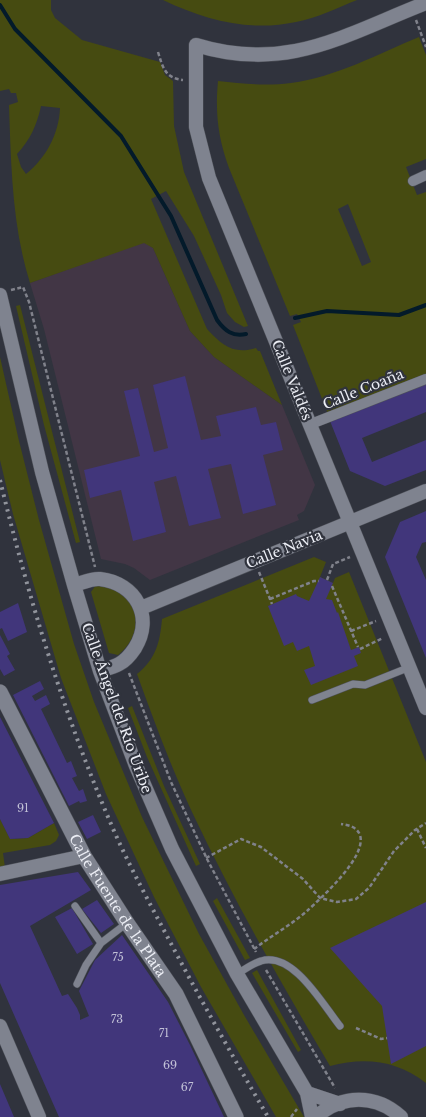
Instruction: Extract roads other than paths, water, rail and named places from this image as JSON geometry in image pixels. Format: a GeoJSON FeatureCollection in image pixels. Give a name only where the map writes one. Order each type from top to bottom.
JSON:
{"type":"FeatureCollection","features":[{"type":"Feature","properties":{"kind":"main road","name":"Calle Fuente de la Plata"},"geometry":{"type":"LineString","coordinates":[[0,692],[84,856],[126,923],[176,994],[236,1117]]}},
{"type":"Feature","properties":{"kind":"street","name":"Calle Valdés"},"geometry":{"type":"LineString","coordinates":[[426,3],[322,45],[284,54],[246,55],[196,45],[195,81],[196,127],[209,178],[426,708]]}},
{"type":"Feature","properties":{"kind":"street"},"geometry":{"type":"LineString","coordinates":[[413,181],[426,175]]}},
{"type":"Feature","properties":{"kind":"street","name":"Calle Ángel del Río Uribe"},"geometry":{"type":"LineString","coordinates":[[4,293],[42,472],[100,671],[136,766],[172,849],[237,974],[307,1093],[312,1117]]}},
{"type":"Feature","properties":{"kind":"street","name":"Calle Coaña"},"geometry":{"type":"LineString","coordinates":[[310,424],[426,379]]}},
{"type":"Feature","properties":{"kind":"street","name":"Calle Navia"},"geometry":{"type":"LineString","coordinates":[[141,608],[426,491]]}},
{"type":"Feature","properties":{"kind":"street"},"geometry":{"type":"LineString","coordinates":[[74,585],[97,579],[116,583],[132,593],[141,608],[142,626],[140,640],[120,664],[100,671]]}},
{"type":"Feature","properties":{"kind":"street"},"geometry":{"type":"LineString","coordinates":[[0,874],[84,856]]}},
{"type":"Feature","properties":{"kind":"street"},"geometry":{"type":"LineString","coordinates":[[0,1026],[39,1117]]}},
{"type":"Feature","properties":{"kind":"street"},"geometry":{"type":"LineString","coordinates":[[307,1093],[341,1103]]}},
{"type":"Feature","properties":{"kind":"street"},"geometry":{"type":"LineString","coordinates":[[316,1117],[328,1108],[355,1100],[376,1102],[392,1108],[401,1117]]}},
{"type":"Feature","properties":{"kind":"lane"},"geometry":{"type":"LineString","coordinates":[[312,700],[353,684],[366,685],[410,667]]}},
{"type":"Feature","properties":{"kind":"lane"},"geometry":{"type":"LineString","coordinates":[[75,906],[100,943]]}},
{"type":"Feature","properties":{"kind":"lane"},"geometry":{"type":"LineString","coordinates":[[78,984],[86,965],[100,943],[126,923]]}},
{"type":"Feature","properties":{"kind":"lane"},"geometry":{"type":"LineString","coordinates":[[237,974],[260,961],[271,960],[296,970],[340,1026]]}},
{"type":"Feature","properties":{"kind":"waterway"},"geometry":{"type":"LineString","coordinates":[[0,5],[15,29],[121,136],[171,216],[217,320],[233,334],[246,334]]}},
{"type":"Feature","properties":{"kind":"waterway"},"geometry":{"type":"LineString","coordinates":[[295,318],[327,311],[399,315],[426,305]]}},
{"type":"Feature","properties":{"kind":"railway"},"geometry":{"type":"LineString","coordinates":[[0,480],[23,570],[64,702],[114,831],[126,858],[179,959],[268,1117]]}}]}
